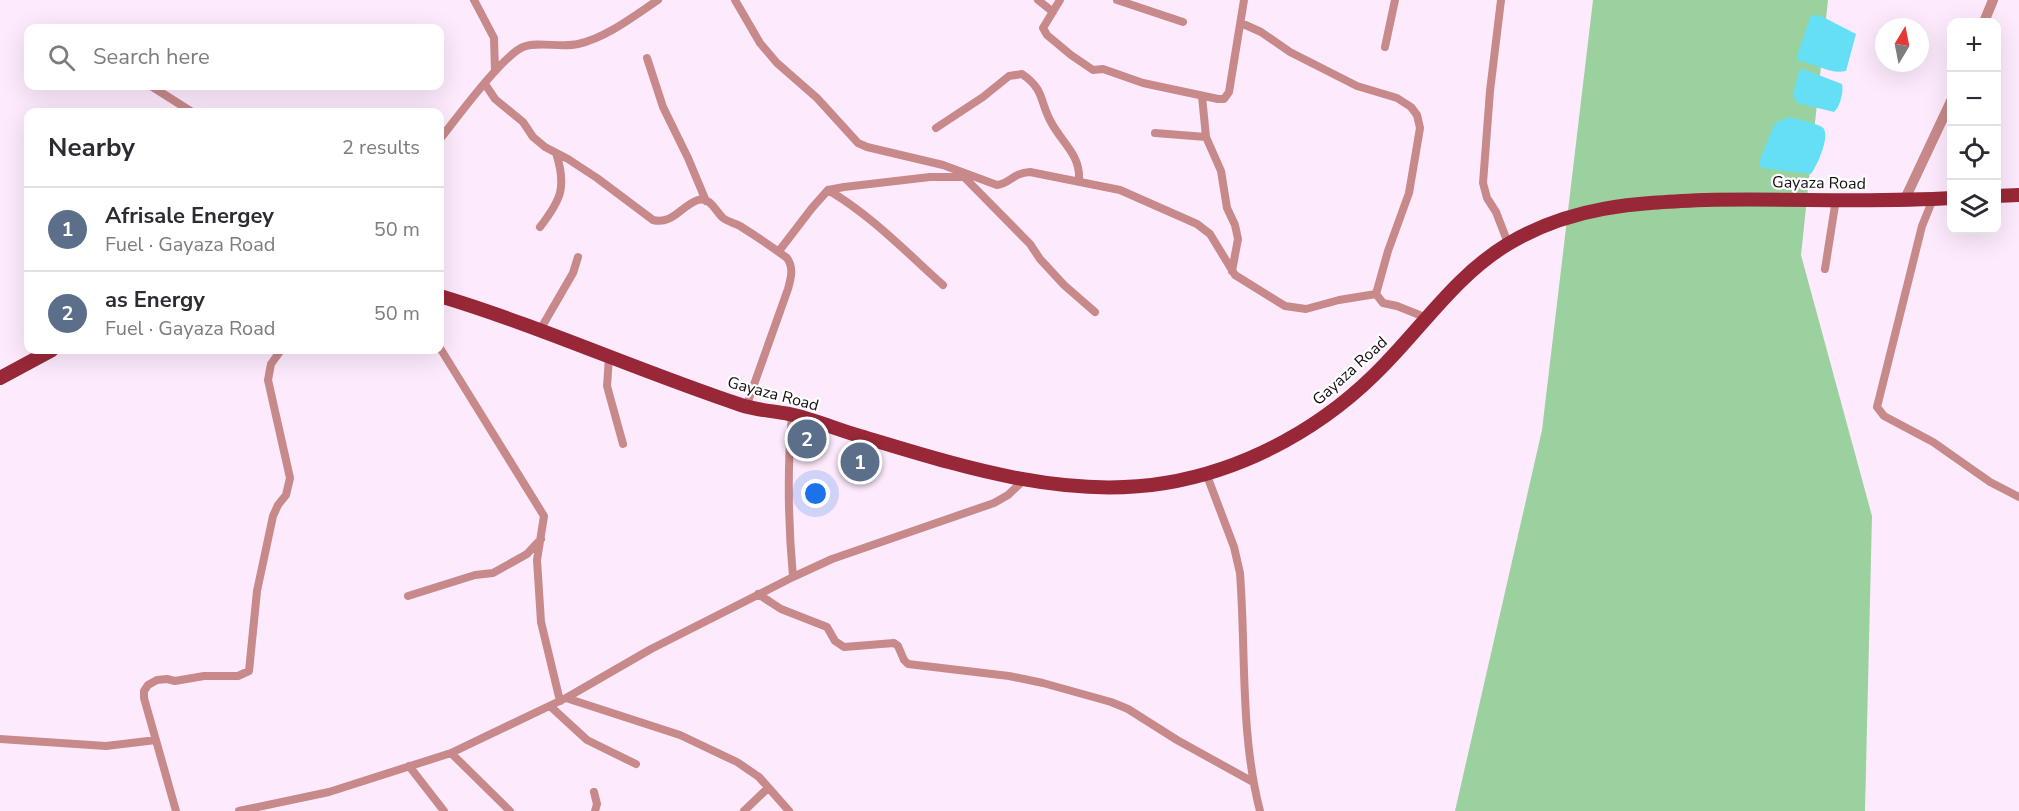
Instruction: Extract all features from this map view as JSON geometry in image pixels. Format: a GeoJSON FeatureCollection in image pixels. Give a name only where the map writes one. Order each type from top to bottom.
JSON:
{"type":"FeatureCollection","features":[{"type":"Feature","properties":{"kind":"main road"},"geometry":{"type":"LineString","coordinates":[[2001,196],[2019,195]]}},
{"type":"Feature","properties":{"kind":"main road","name":"Gayaza Road"},"geometry":{"type":"LineString","coordinates":[[444,297],[540,330],[747,407],[792,415],[937,459],[1070,486],[1096,487],[1164,483],[1238,463],[1273,448],[1322,419],[1384,366],[1440,300],[1459,282],[1508,243],[1545,225],[1594,209],[1667,201],[1836,199],[1904,201],[1947,198]]}},
{"type":"Feature","properties":{"kind":"main road"},"geometry":{"type":"LineString","coordinates":[[0,378],[45,354]]}},
{"type":"Feature","properties":{"kind":"street"},"geometry":{"type":"LineString","coordinates":[[474,0],[494,38],[495,71]]}},
{"type":"Feature","properties":{"kind":"street"},"geometry":{"type":"LineString","coordinates":[[444,134],[495,71],[522,47],[576,45],[588,41],[630,19],[658,0]]}},
{"type":"Feature","properties":{"kind":"street"},"geometry":{"type":"LineString","coordinates":[[735,0],[760,43],[777,63],[817,98],[858,143],[936,163],[969,177],[997,185],[1003,184],[1016,174],[1030,172],[1120,190],[1197,224],[1209,234],[1235,275],[1285,306],[1295,309],[1306,309],[1339,300],[1376,294]]}},
{"type":"Feature","properties":{"kind":"street"},"geometry":{"type":"LineString","coordinates":[[1038,0],[1053,12]]}},
{"type":"Feature","properties":{"kind":"street"},"geometry":{"type":"LineString","coordinates":[[1060,0],[1043,28],[1047,35],[1071,55],[1093,69],[1103,69],[1143,83],[1218,99],[1228,96],[1244,0]]}},
{"type":"Feature","properties":{"kind":"street"},"geometry":{"type":"LineString","coordinates":[[1117,0],[1183,22]]}},
{"type":"Feature","properties":{"kind":"street"},"geometry":{"type":"LineString","coordinates":[[1385,48],[1395,0]]}},
{"type":"Feature","properties":{"kind":"street"},"geometry":{"type":"LineString","coordinates":[[1501,0],[1490,91],[1483,183],[1487,198],[1496,212],[1508,243]]}},
{"type":"Feature","properties":{"kind":"street"},"geometry":{"type":"LineString","coordinates":[[1986,18],[1993,0]]}},
{"type":"Feature","properties":{"kind":"street"},"geometry":{"type":"LineString","coordinates":[[1241,23],[1261,32],[1290,52],[1357,86],[1397,98],[1411,107],[1417,115],[1420,128],[1408,193],[1376,294]]}},
{"type":"Feature","properties":{"kind":"street"},"geometry":{"type":"LineString","coordinates":[[647,58],[663,107],[706,201],[722,217],[779,251],[790,263],[792,274],[747,407]]}},
{"type":"Feature","properties":{"kind":"street"},"geometry":{"type":"LineString","coordinates":[[936,128],[1009,76],[1022,74],[1035,83],[1051,123],[1072,151],[1078,165],[1078,181]]}},
{"type":"Feature","properties":{"kind":"street"},"geometry":{"type":"LineString","coordinates":[[485,84],[495,99],[523,122],[533,137],[597,178],[653,220],[661,222],[697,200],[706,201]]}},
{"type":"Feature","properties":{"kind":"street"},"geometry":{"type":"LineString","coordinates":[[157,90],[186,108]]}},
{"type":"Feature","properties":{"kind":"street"},"geometry":{"type":"LineString","coordinates":[[1202,96],[1206,137],[1221,171],[1227,208],[1235,225],[1238,239],[1232,271]]}},
{"type":"Feature","properties":{"kind":"street"},"geometry":{"type":"LineString","coordinates":[[1904,201],[1947,110]]}},
{"type":"Feature","properties":{"kind":"street"},"geometry":{"type":"LineString","coordinates":[[1155,133],[1206,137]]}},
{"type":"Feature","properties":{"kind":"street"},"geometry":{"type":"LineString","coordinates":[[540,227],[558,198],[563,184],[562,171],[556,153]]}},
{"type":"Feature","properties":{"kind":"street"},"geometry":{"type":"LineString","coordinates":[[779,251],[828,190],[843,186],[930,177],[969,177],[1064,285],[1095,312]]}},
{"type":"Feature","properties":{"kind":"street"},"geometry":{"type":"LineString","coordinates":[[828,190],[854,205],[870,218],[943,285]]}},
{"type":"Feature","properties":{"kind":"street"},"geometry":{"type":"LineString","coordinates":[[1825,269],[1836,199]]}},
{"type":"Feature","properties":{"kind":"street"},"geometry":{"type":"LineString","coordinates":[[1933,199],[1922,226],[1877,407],[1884,416],[1933,442],[1990,482],[2019,497]]}},
{"type":"Feature","properties":{"kind":"street"},"geometry":{"type":"LineString","coordinates":[[540,330],[573,273],[578,257]]}},
{"type":"Feature","properties":{"kind":"street"},"geometry":{"type":"LineString","coordinates":[[1376,294],[1383,303],[1427,318]]}},
{"type":"Feature","properties":{"kind":"street"},"geometry":{"type":"LineString","coordinates":[[176,811],[144,698],[144,691],[157,680],[175,681],[204,676],[238,676],[249,671],[257,591],[273,516],[289,487],[290,478],[268,380],[272,364],[278,354]]}},
{"type":"Feature","properties":{"kind":"street"},"geometry":{"type":"LineString","coordinates":[[444,354],[544,516],[537,560],[541,622],[563,700]]}},
{"type":"Feature","properties":{"kind":"street"},"geometry":{"type":"LineString","coordinates":[[609,357],[607,386],[623,444]]}},
{"type":"Feature","properties":{"kind":"street"},"geometry":{"type":"LineString","coordinates":[[792,415],[788,463],[790,496],[788,522],[793,577]]}},
{"type":"Feature","properties":{"kind":"street"},"geometry":{"type":"LineString","coordinates":[[1206,473],[1234,547],[1240,573],[1244,620],[1244,681],[1253,782],[1260,811]]}},
{"type":"Feature","properties":{"kind":"street"},"geometry":{"type":"LineString","coordinates":[[239,811],[329,792],[451,753],[563,700],[651,649],[793,577],[832,559],[994,503],[1008,495],[1026,478]]}},
{"type":"Feature","properties":{"kind":"street"},"geometry":{"type":"LineString","coordinates":[[408,596],[475,575],[494,573],[527,554],[541,539]]}},
{"type":"Feature","properties":{"kind":"street"},"geometry":{"type":"LineString","coordinates":[[758,594],[781,609],[827,627],[835,640],[844,647],[894,643],[909,664],[1009,676],[1111,702],[1128,709],[1177,740],[1253,782]]}},
{"type":"Feature","properties":{"kind":"street"},"geometry":{"type":"LineString","coordinates":[[563,700],[680,735],[752,771],[789,811]]}},
{"type":"Feature","properties":{"kind":"street"},"geometry":{"type":"LineString","coordinates":[[550,706],[587,740],[636,764]]}},
{"type":"Feature","properties":{"kind":"street"},"geometry":{"type":"LineString","coordinates":[[0,740],[106,746],[156,740]]}},
{"type":"Feature","properties":{"kind":"street"},"geometry":{"type":"LineString","coordinates":[[451,753],[510,811]]}},
{"type":"Feature","properties":{"kind":"street"},"geometry":{"type":"LineString","coordinates":[[409,766],[444,811]]}},
{"type":"Feature","properties":{"kind":"street"},"geometry":{"type":"LineString","coordinates":[[744,811],[768,788]]}},
{"type":"Feature","properties":{"kind":"street"},"geometry":{"type":"LineString","coordinates":[[594,792],[597,804],[595,811]]}},
{"type":"Feature","properties":{"kind":"green space"},"geometry":{"type":"Polygon","coordinates":[[[1593,0],[1828,0],[1801,255],[1872,516],[1865,811],[1455,811],[1542,430],[1593,0]]]}},
{"type":"Feature","properties":{"kind":"water"},"geometry":{"type":"Polygon","coordinates":[[[1811,15],[1821,16],[1856,34],[1846,71],[1828,70],[1798,61],[1797,56],[1811,15]]]}},
{"type":"Feature","properties":{"kind":"water"},"geometry":{"type":"Polygon","coordinates":[[[1803,69],[1842,84],[1841,99],[1834,112],[1797,103],[1793,95],[1799,71],[1803,69]]]}},
{"type":"Feature","properties":{"kind":"water"},"geometry":{"type":"Polygon","coordinates":[[[1790,117],[1810,122],[1825,130],[1823,150],[1811,174],[1761,168],[1759,162],[1775,123],[1790,117]]]}},
{"type":"Feature","properties":{"kind":"place","name":"as Energy"},"geometry":{"type":"Point","coordinates":[807,439]}},
{"type":"Feature","properties":{"kind":"place","name":"Afrisale Energey"},"geometry":{"type":"Point","coordinates":[860,462]}}]}
